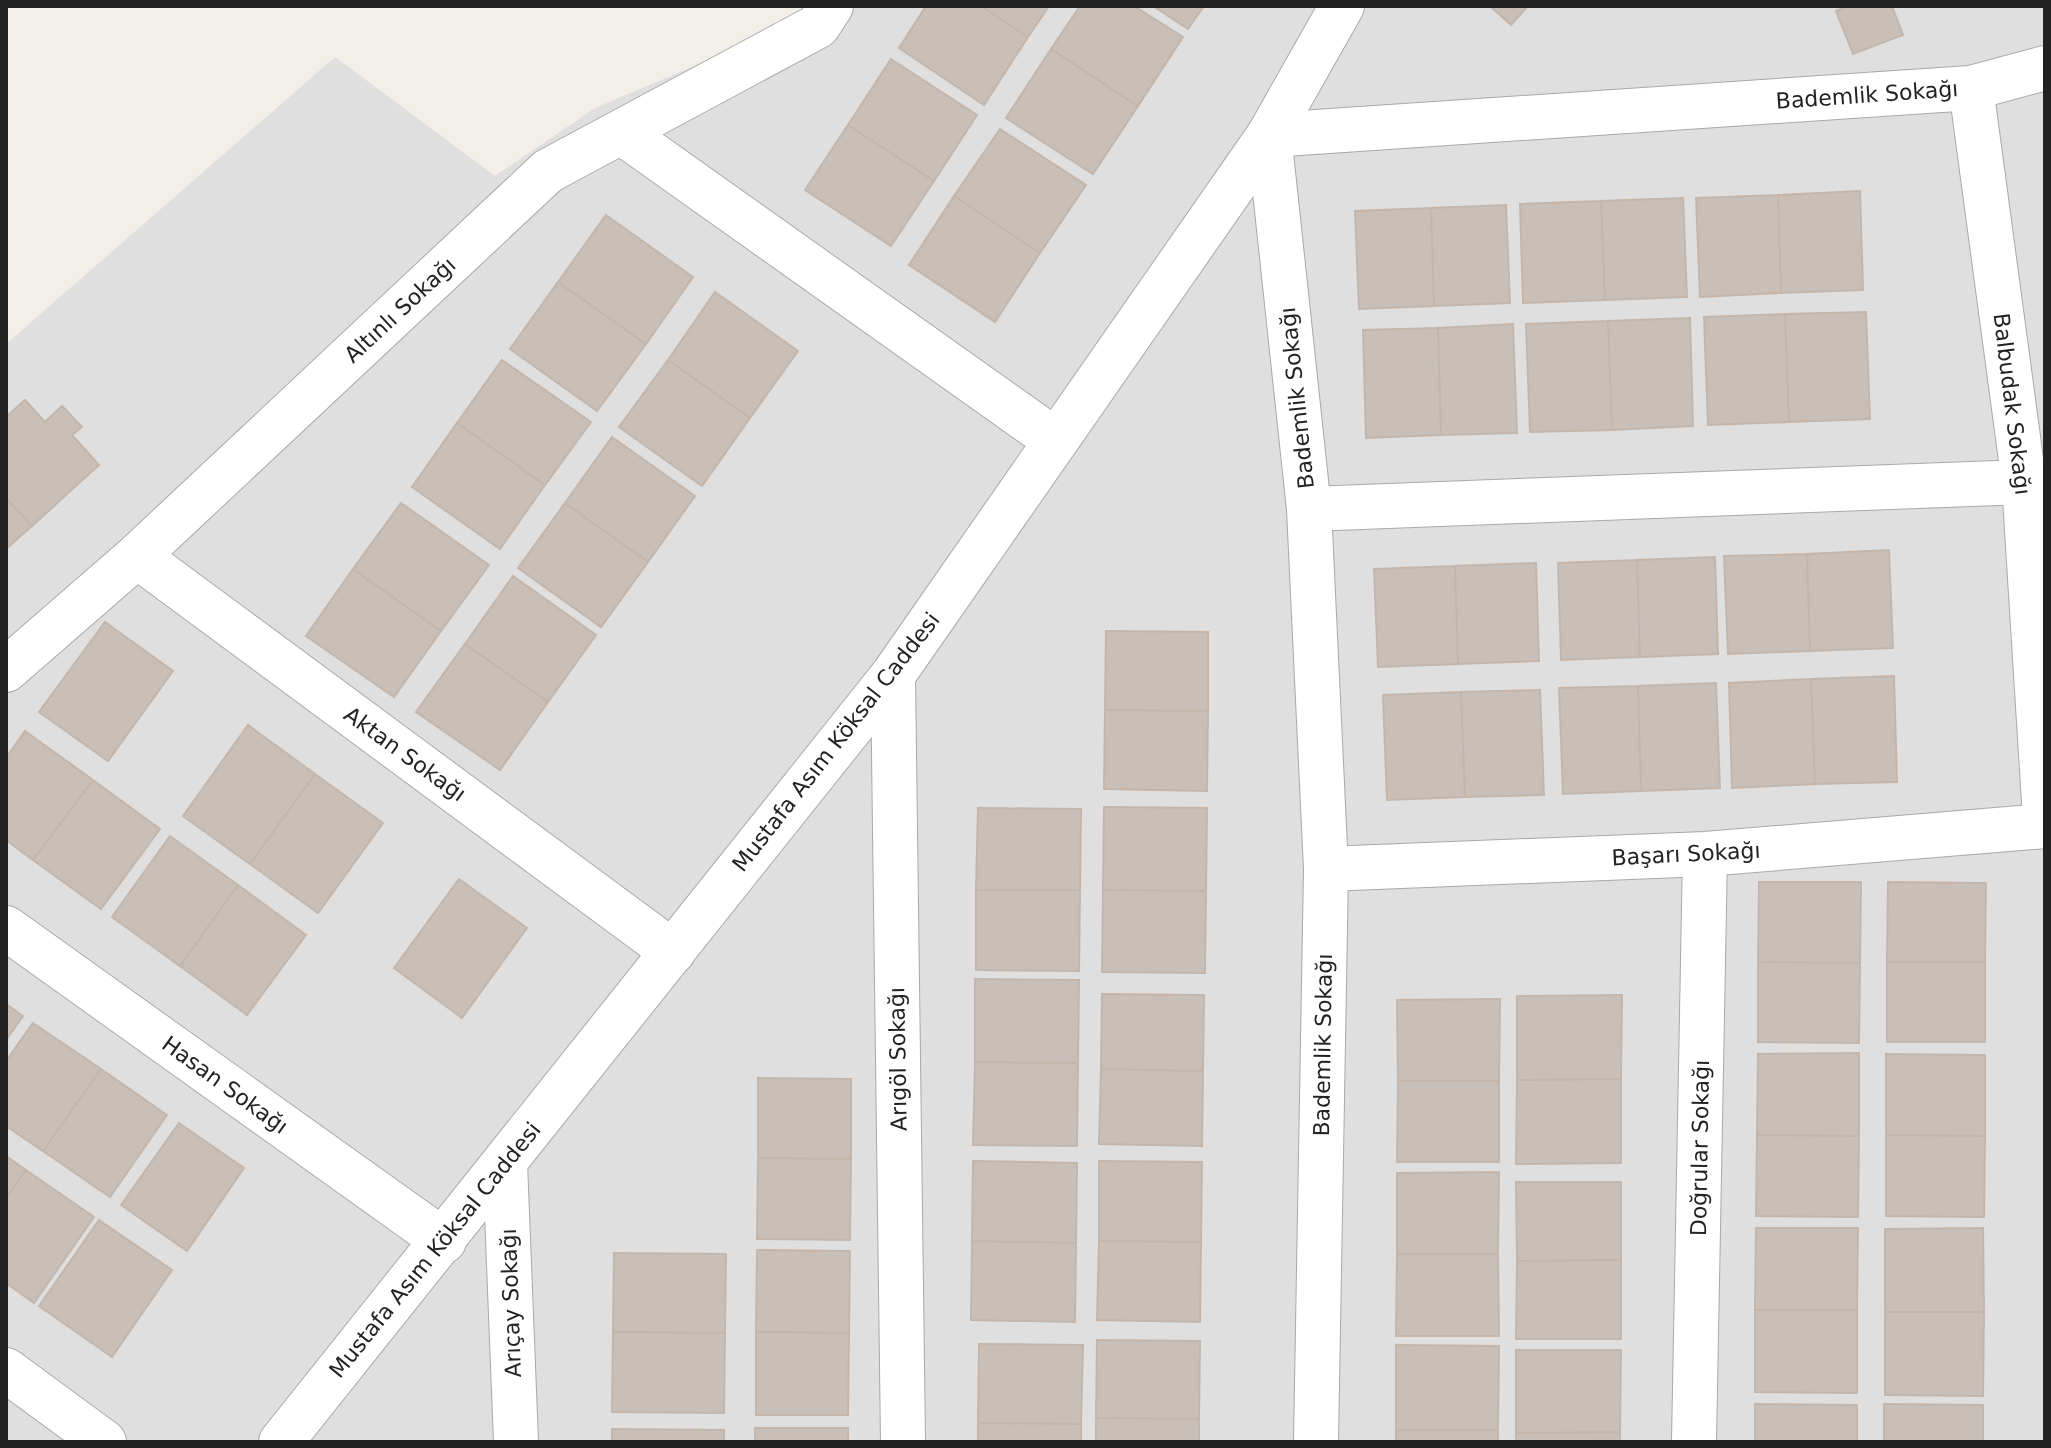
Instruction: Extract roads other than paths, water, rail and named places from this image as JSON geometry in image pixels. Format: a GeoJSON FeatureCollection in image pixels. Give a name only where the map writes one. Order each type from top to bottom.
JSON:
{"type":"FeatureCollection","features":[{"type":"Feature","properties":{"kind":"street","name":"Altınlı Sokağı"},"geometry":{"type":"LineString","coordinates":[[6,670],[137,556],[548,171],[818,26],[831,6]]}},
{"type":"Feature","properties":{"kind":"street","name":"Mustafa Asım Köksal Caddesi"},"geometry":{"type":"LineString","coordinates":[[281,1442],[893,675],[1269,135],[1342,6]]}},
{"type":"Feature","properties":{"kind":"street","name":"Bademlik Sokağı"},"geometry":{"type":"LineString","coordinates":[[1316,1442],[1326,869],[1309,509],[1269,135],[1971,88],[2045,68]]}},
{"type":"Feature","properties":{"kind":"street","name":"Balbudak Sokağı"},"geometry":{"type":"LineString","coordinates":[[1971,88],[2024,482],[2045,818]]}},
{"type":"Feature","properties":{"kind":"street"},"geometry":{"type":"LineString","coordinates":[[621,132],[1055,440]]}},
{"type":"Feature","properties":{"kind":"street"},"geometry":{"type":"LineString","coordinates":[[1309,509],[2024,482]]}},
{"type":"Feature","properties":{"kind":"street","name":"Aktan Sokağı"},"geometry":{"type":"LineString","coordinates":[[137,556],[673,952]]}},
{"type":"Feature","properties":{"kind":"street","name":"Arıgöl Sokağı"},"geometry":{"type":"LineString","coordinates":[[893,675],[903,1442]]}},
{"type":"Feature","properties":{"kind":"street","name":"Başarı Sokağı"},"geometry":{"type":"LineString","coordinates":[[1326,869],[1705,854],[2045,826]]}},
{"type":"Feature","properties":{"kind":"street","name":"Doğrular Sokağı"},"geometry":{"type":"LineString","coordinates":[[1694,1442],[1705,854]]}},
{"type":"Feature","properties":{"kind":"street","name":"Hasan Sokağı"},"geometry":{"type":"LineString","coordinates":[[6,928],[444,1241]]}},
{"type":"Feature","properties":{"kind":"street","name":"Arıçay Sokağı"},"geometry":{"type":"LineString","coordinates":[[505,1163],[516,1442]]}},
{"type":"Feature","properties":{"kind":"street"},"geometry":{"type":"LineString","coordinates":[[6,1370],[104,1442]]}}]}
